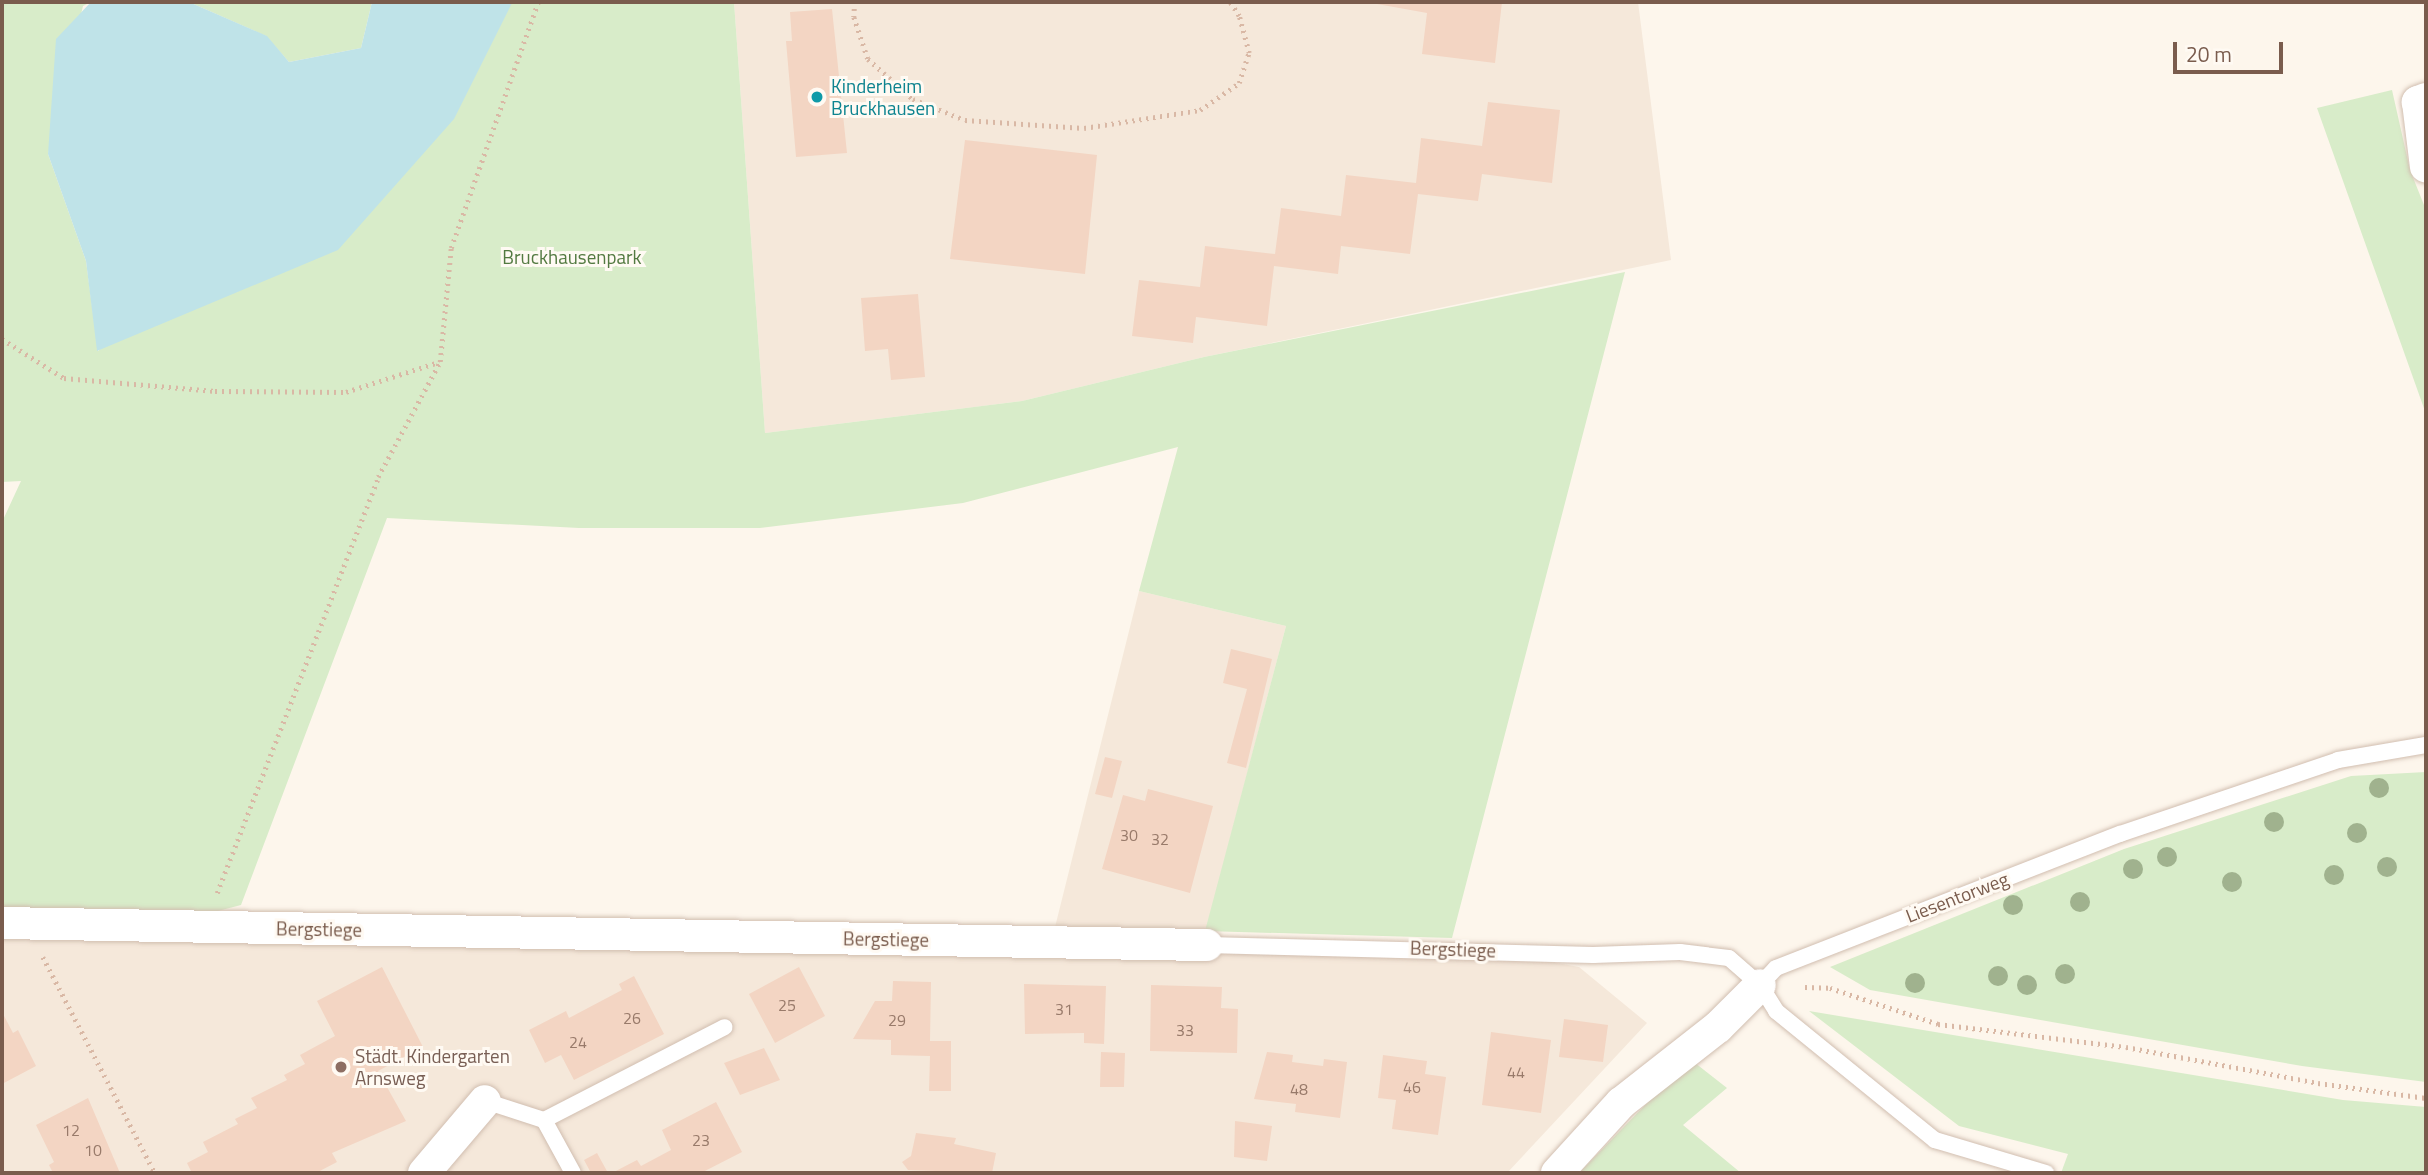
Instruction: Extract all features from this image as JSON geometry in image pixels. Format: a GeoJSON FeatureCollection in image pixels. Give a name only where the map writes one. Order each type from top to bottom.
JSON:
{"type":"FeatureCollection","features":[{"type":"Feature","properties":{"kind":"street"},"geometry":{"type":"LineString","coordinates":[[2426,99],[2418,102],[2426,167]]}},
{"type":"Feature","properties":{"kind":"street","name":"Bergstiege"},"geometry":{"type":"LineString","coordinates":[[14,923],[1207,944]]}},
{"type":"Feature","properties":{"kind":"street","name":"Liesentorweg"},"geometry":{"type":"LineString","coordinates":[[1557,1173],[1621,1103],[1718,1027],[1760,985]]}},
{"type":"Feature","properties":{"kind":"street"},"geometry":{"type":"LineString","coordinates":[[424,1173],[485,1101]]}},
{"type":"Feature","properties":{"kind":"lane","name":"Liesentorweg"},"geometry":{"type":"LineString","coordinates":[[1760,985],[1776,968],[2120,834],[2338,760],[2426,745]]}},
{"type":"Feature","properties":{"kind":"lane","name":"Bergstiege"},"geometry":{"type":"LineString","coordinates":[[1207,944],[1592,955],[1679,952],[1730,958],[1760,985],[1776,1011],[1935,1140],[2046,1173]]}},
{"type":"Feature","properties":{"kind":"lane"},"geometry":{"type":"LineString","coordinates":[[544,1120],[725,1027]]}},
{"type":"Feature","properties":{"kind":"lane"},"geometry":{"type":"LineString","coordinates":[[485,1101],[544,1120],[573,1173]]}},
{"type":"Feature","properties":{"kind":"path"},"geometry":{"type":"LineString","coordinates":[[204,927],[378,477],[440,362],[451,248],[538,2]]}},
{"type":"Feature","properties":{"kind":"path"},"geometry":{"type":"LineString","coordinates":[[855,2],[854,17],[867,59],[913,99],[965,120],[1084,128],[1200,110],[1239,82],[1249,53],[1239,16],[1230,2]]}},
{"type":"Feature","properties":{"kind":"path"},"geometry":{"type":"LineString","coordinates":[[2,340],[64,378],[215,391],[346,392],[440,362]]}},
{"type":"Feature","properties":{"kind":"path"},"geometry":{"type":"LineString","coordinates":[[14,923],[155,1173]]}},
{"type":"Feature","properties":{"kind":"path"},"geometry":{"type":"LineString","coordinates":[[1760,985],[1830,988],[1938,1024],[2126,1047],[2318,1083],[2426,1098]]}},
{"type":"Feature","properties":{"kind":"shaded area"},"geometry":{"type":"Polygon","coordinates":[[[734,2],[1638,2],[1671,260],[1204,357],[1022,401],[765,433],[734,2]]]}},
{"type":"Feature","properties":{"kind":"shaded area"},"geometry":{"type":"Polygon","coordinates":[[[1139,591],[1286,626],[1200,953],[1546,961],[1579,967],[1647,1023],[1507,1173],[2,1173],[2,930],[1055,927],[1139,591]]]}},
{"type":"Feature","properties":{"kind":"green space","name":"Bruckhausenpark"},"geometry":{"type":"Polygon","coordinates":[[[2,2],[91,2],[83,6],[48,154],[86,261],[98,351],[512,2],[734,2],[765,433],[1022,401],[1204,357],[1625,272],[1452,938],[1205,931],[1286,626],[1139,591],[1178,447],[963,503],[760,528],[579,528],[387,518],[241,905],[195,917],[2,917],[2,522],[21,481],[2,482],[2,2]]]}},
{"type":"Feature","properties":{"kind":"green space"},"geometry":{"type":"Polygon","coordinates":[[[189,2],[372,2],[361,48],[289,62],[266,36],[189,2]]]}},
{"type":"Feature","properties":{"kind":"green space"},"geometry":{"type":"Polygon","coordinates":[[[2392,90],[2410,170],[2426,210],[2426,414],[2317,108],[2392,90]]]}},
{"type":"Feature","properties":{"kind":"green space"},"geometry":{"type":"Polygon","coordinates":[[[2426,772],[2426,1082],[2302,1066],[1870,990],[1830,967],[2124,849],[2351,776],[2426,772]]]}},
{"type":"Feature","properties":{"kind":"green space"},"geometry":{"type":"Polygon","coordinates":[[[1809,1011],[2343,1100],[2426,1107],[2426,1173],[2061,1173],[2068,1154],[1959,1126],[1809,1011]]]}},
{"type":"Feature","properties":{"kind":"green space"},"geometry":{"type":"Polygon","coordinates":[[[1690,1059],[1727,1088],[1683,1125],[1741,1173],[1580,1172],[1690,1059]]]}},
{"type":"Feature","properties":{"kind":"water"},"geometry":{"type":"Polygon","coordinates":[[[91,2],[189,2],[267,36],[289,62],[361,48],[372,2],[512,3],[454,119],[338,250],[97,351],[86,261],[48,154],[56,39],[91,2]]]}},
{"type":"Feature","properties":{"kind":"building"},"geometry":{"type":"Polygon","coordinates":[[[1366,2],[1502,2],[1495,63],[1422,54],[1427,13],[1366,2]]]}},
{"type":"Feature","properties":{"kind":"building","name":"Kinderheim Bruckhausen"},"geometry":{"type":"Polygon","coordinates":[[[832,9],[847,153],[796,157],[786,41],[792,41],[790,12],[832,9]]]}},
{"type":"Feature","properties":{"kind":"building"},"geometry":{"type":"Polygon","coordinates":[[[1488,102],[1560,110],[1552,183],[1482,174],[1478,201],[1418,194],[1410,254],[1341,246],[1338,274],[1274,266],[1267,326],[1196,317],[1193,343],[1132,336],[1139,280],[1200,287],[1205,246],[1275,254],[1281,208],[1341,216],[1346,175],[1416,183],[1421,138],[1482,146],[1488,102]]]}},
{"type":"Feature","properties":{"kind":"building"},"geometry":{"type":"Polygon","coordinates":[[[965,140],[1097,155],[1085,274],[950,259],[965,140]]]}},
{"type":"Feature","properties":{"kind":"building"},"geometry":{"type":"Polygon","coordinates":[[[918,294],[925,377],[891,380],[888,349],[865,351],[861,298],[918,294]]]}},
{"type":"Feature","properties":{"kind":"building"},"geometry":{"type":"Polygon","coordinates":[[[1231,649],[1272,659],[1246,768],[1227,763],[1247,689],[1223,683],[1231,649]]]}},
{"type":"Feature","properties":{"kind":"building"},"geometry":{"type":"Polygon","coordinates":[[[1105,757],[1122,761],[1112,798],[1095,794],[1105,757]]]}},
{"type":"Feature","properties":{"kind":"building"},"geometry":{"type":"Polygon","coordinates":[[[1148,789],[1213,806],[1190,893],[1102,869],[1123,795],[1145,801],[1148,789]]]}},
{"type":"Feature","properties":{"kind":"building","name":"Städt. Kindergarten Arnsweg"},"geometry":{"type":"Polygon","coordinates":[[[382,967],[423,1047],[378,1071],[406,1121],[332,1153],[337,1162],[316,1173],[192,1173],[187,1163],[208,1152],[203,1142],[238,1124],[235,1119],[257,1108],[251,1098],[287,1080],[284,1075],[305,1064],[300,1055],[335,1036],[317,1001],[382,967]]]}},
{"type":"Feature","properties":{"kind":"building"},"geometry":{"type":"Polygon","coordinates":[[[799,967],[825,1016],[775,1043],[749,994],[799,967]]]}},
{"type":"Feature","properties":{"kind":"building"},"geometry":{"type":"Polygon","coordinates":[[[634,976],[664,1034],[574,1080],[561,1055],[545,1063],[529,1030],[566,1011],[569,1018],[622,990],[619,984],[634,976]]]}},
{"type":"Feature","properties":{"kind":"building"},"geometry":{"type":"Polygon","coordinates":[[[893,981],[931,982],[930,1041],[951,1041],[951,1091],[929,1091],[930,1056],[891,1055],[891,1040],[853,1039],[875,1001],[892,1001],[893,981]]]}},
{"type":"Feature","properties":{"kind":"building"},"geometry":{"type":"Polygon","coordinates":[[[1024,984],[1106,986],[1104,1044],[1084,1043],[1084,1033],[1025,1034],[1024,984]]]}},
{"type":"Feature","properties":{"kind":"building"},"geometry":{"type":"Polygon","coordinates":[[[1151,985],[1222,987],[1221,1008],[1238,1009],[1237,1053],[1150,1051],[1151,985]]]}},
{"type":"Feature","properties":{"kind":"building"},"geometry":{"type":"Polygon","coordinates":[[[2,1012],[13,1033],[18,1030],[36,1066],[2,1084],[2,1012]]]}},
{"type":"Feature","properties":{"kind":"building"},"geometry":{"type":"Polygon","coordinates":[[[1564,1019],[1608,1025],[1603,1062],[1559,1057],[1564,1019]]]}},
{"type":"Feature","properties":{"kind":"building"},"geometry":{"type":"Polygon","coordinates":[[[1491,1032],[1551,1040],[1541,1113],[1482,1105],[1491,1032]]]}},
{"type":"Feature","properties":{"kind":"building"},"geometry":{"type":"Polygon","coordinates":[[[764,1048],[780,1080],[740,1095],[724,1063],[764,1048]]]}},
{"type":"Feature","properties":{"kind":"building"},"geometry":{"type":"Polygon","coordinates":[[[1101,1052],[1125,1053],[1124,1087],[1100,1087],[1101,1052]]]}},
{"type":"Feature","properties":{"kind":"building"},"geometry":{"type":"Polygon","coordinates":[[[1267,1052],[1293,1055],[1292,1062],[1323,1066],[1324,1059],[1347,1062],[1340,1118],[1295,1112],[1296,1104],[1254,1099],[1267,1052]]]}},
{"type":"Feature","properties":{"kind":"building"},"geometry":{"type":"Polygon","coordinates":[[[1383,1055],[1427,1061],[1425,1074],[1446,1077],[1438,1135],[1392,1129],[1396,1100],[1378,1098],[1383,1055]]]}},
{"type":"Feature","properties":{"kind":"building"},"geometry":{"type":"Polygon","coordinates":[[[88,1098],[120,1173],[53,1173],[49,1165],[54,1162],[36,1125],[88,1098]]]}},
{"type":"Feature","properties":{"kind":"building"},"geometry":{"type":"Polygon","coordinates":[[[716,1102],[742,1152],[701,1173],[612,1173],[637,1160],[641,1166],[671,1150],[662,1130],[716,1102]]]}},
{"type":"Feature","properties":{"kind":"building"},"geometry":{"type":"Polygon","coordinates":[[[1235,1121],[1272,1126],[1267,1161],[1234,1157],[1235,1121]]]}},
{"type":"Feature","properties":{"kind":"building"},"geometry":{"type":"Polygon","coordinates":[[[916,1133],[956,1138],[954,1144],[996,1153],[992,1173],[908,1170],[902,1162],[911,1156],[916,1133]]]}},
{"type":"Feature","properties":{"kind":"building"},"geometry":{"type":"Polygon","coordinates":[[[597,1153],[608,1173],[591,1173],[584,1160],[597,1153]]]}},
{"type":"Feature","properties":{"kind":"place","name":"Kinderheim Bruckhausen"},"geometry":{"type":"Point","coordinates":[817,97]}},
{"type":"Feature","properties":{"kind":"place","name":"Städt. Kindergarten Arnsweg"},"geometry":{"type":"Point","coordinates":[341,1067]}}]}
